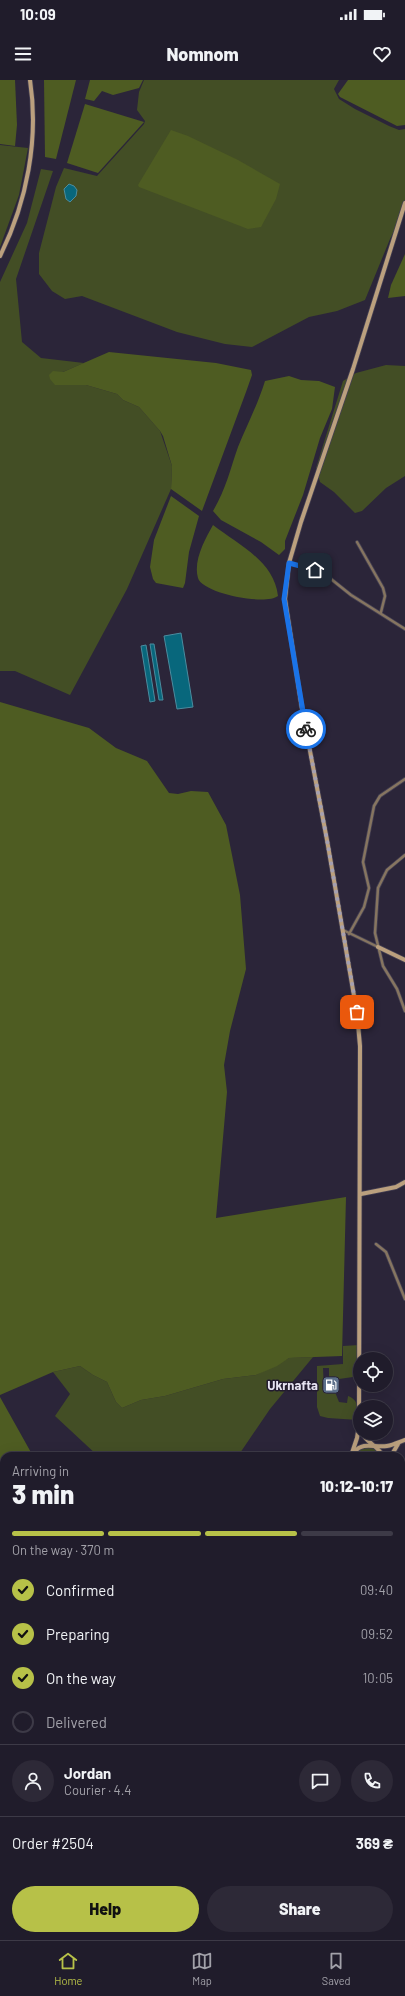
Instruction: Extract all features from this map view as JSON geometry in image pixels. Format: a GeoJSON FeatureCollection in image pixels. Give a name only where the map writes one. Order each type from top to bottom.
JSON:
{"type":"FeatureCollection","features":[{"type":"Feature","properties":{"kind":"street"},"geometry":{"type":"LineString","coordinates":[[0,256],[17,213],[27,178],[32,147],[33,113],[30,80]]}},
{"type":"Feature","properties":{"kind":"street"},"geometry":{"type":"LineString","coordinates":[[359,1400],[361,1194],[360,1046],[357,1012],[288,632],[284,599],[289,563],[405,203]]}},
{"type":"Feature","properties":{"kind":"street"},"geometry":{"type":"LineString","coordinates":[[357,542],[383,588],[385,596],[381,612]]}},
{"type":"Feature","properties":{"kind":"street"},"geometry":{"type":"LineString","coordinates":[[289,563],[315,570],[351,595],[405,628]]}},
{"type":"Feature","properties":{"kind":"street"},"geometry":{"type":"LineString","coordinates":[[349,934],[364,907],[370,888],[363,862],[374,806],[380,796],[405,778]]}},
{"type":"Feature","properties":{"kind":"street"},"geometry":{"type":"LineString","coordinates":[[405,855],[387,870],[378,888],[375,933],[383,966],[396,988],[405,1011]]}},
{"type":"Feature","properties":{"kind":"street"},"geometry":{"type":"LineString","coordinates":[[342,930],[405,960]]}},
{"type":"Feature","properties":{"kind":"street"},"geometry":{"type":"LineString","coordinates":[[361,1194],[396,1187],[405,1182]]}},
{"type":"Feature","properties":{"kind":"street"},"geometry":{"type":"LineString","coordinates":[[376,1244],[386,1252],[405,1299]]}},
{"type":"Feature","properties":{"kind":"street"},"geometry":{"type":"LineString","coordinates":[[352,1452],[356,1440]]}},
{"type":"Feature","properties":{"kind":"street"},"geometry":{"type":"LineString","coordinates":[[367,1440],[380,1451]]}},
{"type":"Feature","properties":{"kind":"street"},"geometry":{"type":"LineString","coordinates":[[355,1452],[360,1446],[368,1445],[375,1447],[398,1444],[405,1440]]}},
{"type":"Feature","properties":{"kind":"street"},"geometry":{"type":"LineString","coordinates":[[393,1452],[398,1444]]}},
{"type":"Feature","properties":{"kind":"green space"},"geometry":{"type":"Polygon","coordinates":[[[0,80],[15,80],[17,125],[15,146],[0,144],[0,80]]]}},
{"type":"Feature","properties":{"kind":"green space"},"geometry":{"type":"Polygon","coordinates":[[[44,80],[76,80],[56,159],[45,157],[44,80]]]}},
{"type":"Feature","properties":{"kind":"green space"},"geometry":{"type":"Polygon","coordinates":[[[90,80],[143,80],[139,88],[113,95],[102,91],[94,101],[85,99],[90,80]]]}},
{"type":"Feature","properties":{"kind":"green space"},"geometry":{"type":"Polygon","coordinates":[[[144,80],[339,80],[334,89],[339,99],[389,126],[399,130],[405,129],[405,210],[390,239],[365,300],[337,311],[309,317],[252,347],[225,344],[177,332],[82,296],[65,299],[52,291],[39,274],[39,253],[56,187],[64,168],[97,176],[144,124],[145,121],[137,110],[139,92],[144,80]]]}},
{"type":"Feature","properties":{"kind":"green space"},"geometry":{"type":"Polygon","coordinates":[[[348,80],[405,80],[405,125],[397,126],[340,97],[338,94],[348,80]]]}},
{"type":"Feature","properties":{"kind":"green space"},"geometry":{"type":"Polygon","coordinates":[[[85,104],[144,122],[98,173],[67,163],[85,104]]]}},
{"type":"Feature","properties":{"kind":"green space"},"geometry":{"type":"Polygon","coordinates":[[[171,130],[188,136],[238,160],[280,184],[276,199],[261,227],[248,229],[139,187],[138,185],[171,130]]]}},
{"type":"Feature","properties":{"kind":"green space"},"geometry":{"type":"Polygon","coordinates":[[[0,145],[28,148],[19,195],[0,247],[0,145]]]}},
{"type":"Feature","properties":{"kind":"green space"},"geometry":{"type":"Polygon","coordinates":[[[41,169],[53,171],[16,279],[22,342],[41,358],[84,363],[63,372],[55,385],[86,385],[117,394],[123,400],[139,407],[160,431],[172,466],[171,489],[127,589],[70,695],[15,671],[0,671],[0,282],[27,223],[41,169]]]}},
{"type":"Feature","properties":{"kind":"green space"},"geometry":{"type":"Polygon","coordinates":[[[405,254],[405,296],[388,298],[391,285],[405,254]]]}},
{"type":"Feature","properties":{"kind":"green space"},"geometry":{"type":"Polygon","coordinates":[[[109,352],[216,363],[251,370],[252,375],[202,511],[171,489],[172,466],[163,436],[139,407],[123,400],[117,394],[86,385],[55,385],[50,379],[49,375],[53,371],[63,372],[109,352]]]}},
{"type":"Feature","properties":{"kind":"green space"},"geometry":{"type":"Polygon","coordinates":[[[386,365],[405,366],[405,476],[386,488],[362,511],[355,513],[334,492],[320,482],[316,468],[343,381],[356,373],[386,365]]]}},
{"type":"Feature","properties":{"kind":"green space"},"geometry":{"type":"Polygon","coordinates":[[[289,376],[301,380],[319,381],[335,387],[332,409],[320,438],[303,495],[285,541],[285,549],[279,555],[261,542],[221,520],[213,511],[225,487],[238,447],[265,381],[289,376]]]}},
{"type":"Feature","properties":{"kind":"green space"},"geometry":{"type":"Polygon","coordinates":[[[171,496],[199,516],[189,552],[183,588],[156,583],[153,579],[150,567],[154,540],[171,496]]]}},
{"type":"Feature","properties":{"kind":"green space"},"geometry":{"type":"Polygon","coordinates":[[[213,525],[244,547],[263,563],[275,584],[278,596],[271,599],[261,600],[248,599],[210,589],[202,583],[198,578],[198,557],[213,525]]]}},
{"type":"Feature","properties":{"kind":"green space"},"geometry":{"type":"Polygon","coordinates":[[[0,702],[89,728],[116,748],[147,761],[169,793],[178,794],[191,791],[208,792],[226,825],[240,895],[246,969],[230,1031],[224,1065],[227,1092],[216,1218],[346,1197],[342,1356],[289,1358],[277,1366],[256,1375],[223,1379],[165,1396],[141,1400],[122,1408],[116,1402],[107,1382],[80,1366],[53,1372],[0,1395],[0,702]]]}},
{"type":"Feature","properties":{"kind":"green space"},"geometry":{"type":"Polygon","coordinates":[[[359,1345],[358,1352],[353,1352],[353,1377],[332,1380],[329,1378],[329,1368],[323,1368],[324,1391],[335,1392],[339,1402],[347,1403],[348,1396],[352,1398],[354,1400],[353,1420],[320,1416],[317,1407],[317,1366],[343,1364],[343,1346],[359,1345]]]}},
{"type":"Feature","properties":{"kind":"green space"},"geometry":{"type":"Polygon","coordinates":[[[313,1357],[270,1409],[241,1452],[94,1452],[55,1416],[70,1394],[53,1372],[80,1366],[107,1382],[116,1402],[122,1408],[141,1400],[165,1396],[223,1379],[256,1375],[289,1358],[313,1357]]]}},
{"type":"Feature","properties":{"kind":"green space"},"geometry":{"type":"Polygon","coordinates":[[[0,1397],[31,1452],[0,1452],[0,1397]]]}},
{"type":"Feature","properties":{"kind":"green space"},"geometry":{"type":"Polygon","coordinates":[[[364,1447],[375,1448],[378,1452],[355,1452],[364,1447]]]}},
{"type":"Feature","properties":{"kind":"water"},"geometry":{"type":"Polygon","coordinates":[[[69,184],[74,186],[77,190],[76,196],[70,202],[66,199],[64,189],[69,184]]]}},
{"type":"Feature","properties":{"kind":"water"},"geometry":{"type":"Polygon","coordinates":[[[181,633],[193,707],[177,709],[164,636],[181,633]]]}},
{"type":"Feature","properties":{"kind":"water"},"geometry":{"type":"Polygon","coordinates":[[[150,644],[154,644],[163,700],[159,700],[150,644]]]}},
{"type":"Feature","properties":{"kind":"water"},"geometry":{"type":"Polygon","coordinates":[[[146,645],[155,701],[150,702],[141,646],[146,645]]]}},
{"type":"Feature","properties":{"kind":"way so far"},"geometry":{"type":"LineString","coordinates":[[306,729],[357,1012]]}},
{"type":"Feature","properties":{"kind":"place","name":"Ukrnafta"},"geometry":{"type":"Point","coordinates":[331,1385]}},
{"type":"Feature","properties":{"kind":"route"},"geometry":{"type":"LineString","coordinates":[[306,729],[288,632],[284,599],[289,563],[315,570]]}}]}
